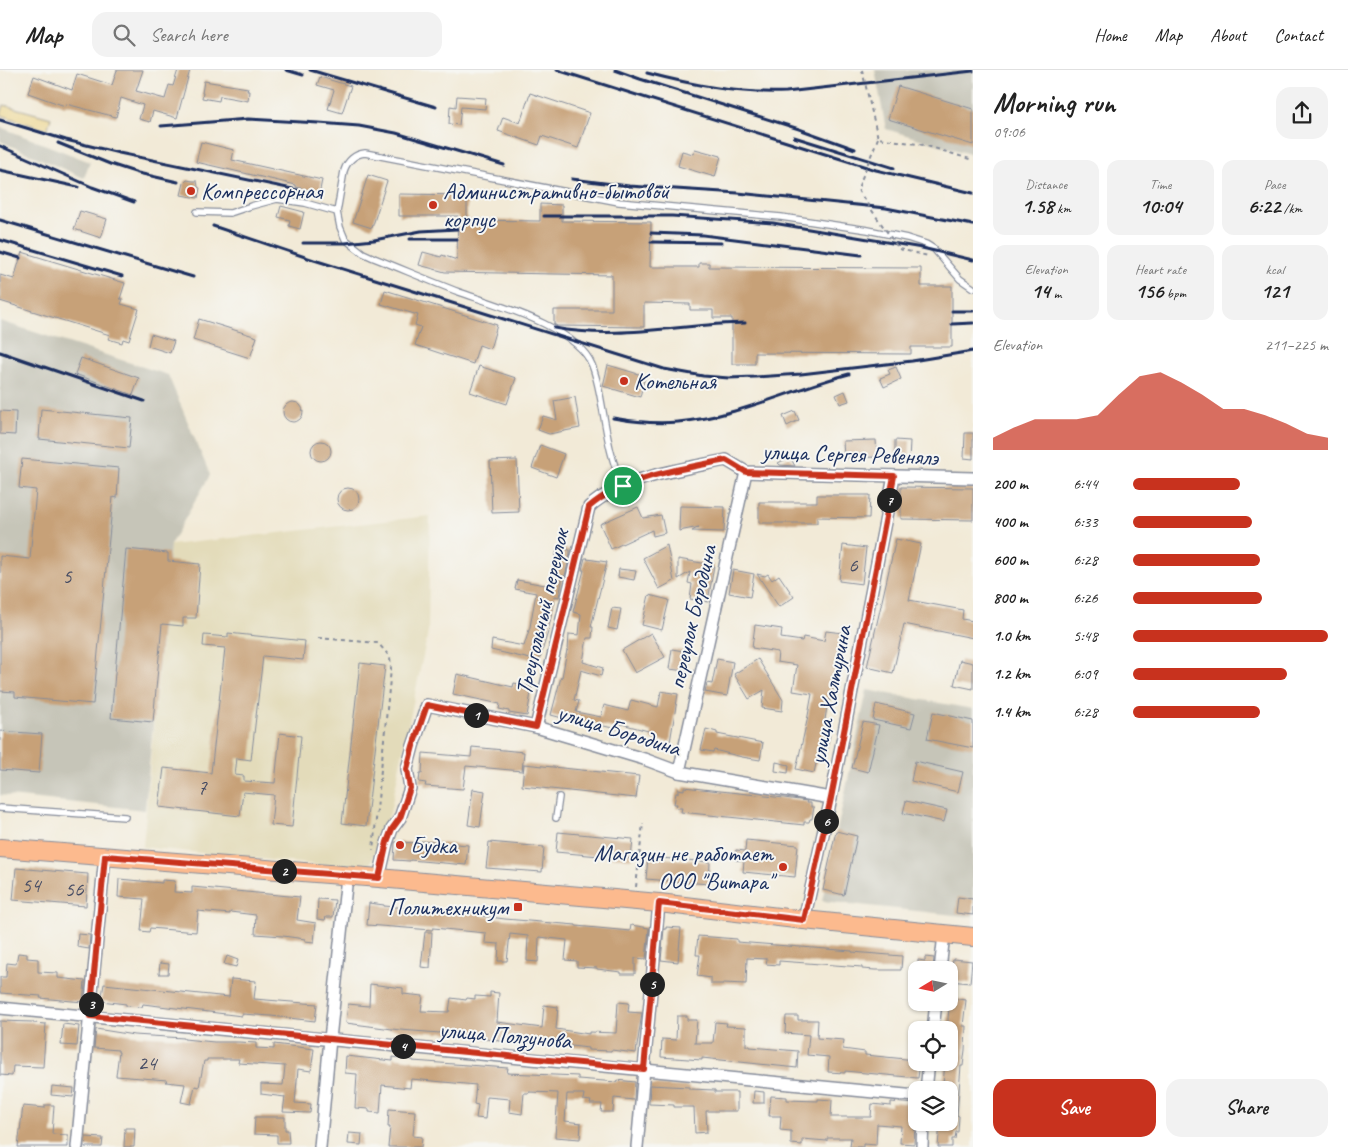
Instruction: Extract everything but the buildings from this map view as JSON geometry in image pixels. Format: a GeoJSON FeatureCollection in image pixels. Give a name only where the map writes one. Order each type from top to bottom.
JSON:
{"type":"FeatureCollection","features":[{"type":"Feature","properties":{"kind":"main road"},"geometry":{"type":"LineString","coordinates":[[0,848],[659,903],[973,937]]}},
{"type":"Feature","properties":{"kind":"street","name":"улица Сергея Ревенялэ"},"geometry":{"type":"LineString","coordinates":[[589,507],[598,499],[623,486],[648,477],[726,460],[746,472],[973,478]]}},
{"type":"Feature","properties":{"kind":"street","name":"переулок Бородина"},"geometry":{"type":"LineString","coordinates":[[679,772],[746,472]]}},
{"type":"Feature","properties":{"kind":"street","name":"улица Халтурина"},"geometry":{"type":"LineString","coordinates":[[804,920],[831,798],[894,476]]}},
{"type":"Feature","properties":{"kind":"street","name":"Треугольный переулок"},"geometry":{"type":"LineString","coordinates":[[536,727],[589,507]]}},
{"type":"Feature","properties":{"kind":"street","name":"улица Бородина"},"geometry":{"type":"LineString","coordinates":[[375,878],[392,829],[400,818],[410,788],[407,769],[427,705],[536,727],[644,759],[679,772],[831,798]]}},
{"type":"Feature","properties":{"kind":"street"},"geometry":{"type":"LineString","coordinates":[[77,1147],[105,856]]}},
{"type":"Feature","properties":{"kind":"street"},"geometry":{"type":"LineString","coordinates":[[320,1147],[347,876]]}},
{"type":"Feature","properties":{"kind":"street"},"geometry":{"type":"LineString","coordinates":[[637,1147],[659,903]]}},
{"type":"Feature","properties":{"kind":"street"},"geometry":{"type":"LineString","coordinates":[[941,961],[944,934]]}},
{"type":"Feature","properties":{"kind":"street","name":"улица Ползунова"},"geometry":{"type":"LineString","coordinates":[[0,1008],[908,1095]]}},
{"type":"Feature","properties":{"kind":"street"},"geometry":{"type":"LineString","coordinates":[[922,1147],[923,1131]]}},
{"type":"Feature","properties":{"kind":"lane"},"geometry":{"type":"LineString","coordinates":[[623,486],[610,451],[592,365],[579,347],[569,339],[528,317],[363,253],[343,236],[337,212],[346,165],[354,157],[365,153],[620,202],[781,217],[849,226],[908,238],[934,249],[960,279],[973,288]]}},
{"type":"Feature","properties":{"kind":"lane"},"geometry":{"type":"LineString","coordinates":[[197,212],[230,213],[277,199],[305,203],[337,212]]}},
{"type":"Feature","properties":{"kind":"lane"},"geometry":{"type":"LineString","coordinates":[[556,818],[559,797]]}},
{"type":"Feature","properties":{"kind":"lane"},"geometry":{"type":"LineString","coordinates":[[0,808],[125,817]]}},
{"type":"Feature","properties":{"kind":"path"},"geometry":{"type":"LineString","coordinates":[[862,70],[878,138],[858,188],[859,192],[899,249],[928,256]]}},
{"type":"Feature","properties":{"kind":"path"},"geometry":{"type":"LineString","coordinates":[[878,138],[924,145],[973,160]]}},
{"type":"Feature","properties":{"kind":"path"},"geometry":{"type":"LineString","coordinates":[[318,638],[378,643],[390,656],[391,669],[375,878]]}},
{"type":"Feature","properties":{"kind":"path"},"geometry":{"type":"LineString","coordinates":[[634,901],[643,822]]}},
{"type":"Feature","properties":{"kind":"shaded area"},"geometry":{"type":"Polygon","coordinates":[[[875,70],[973,70],[973,155],[886,129],[875,70]]]}},
{"type":"Feature","properties":{"kind":"shaded area"},"geometry":{"type":"Polygon","coordinates":[[[0,127],[90,162],[84,178],[0,141],[0,127]]]}},
{"type":"Feature","properties":{"kind":"shaded area"},"geometry":{"type":"Polygon","coordinates":[[[0,321],[168,375],[210,475],[170,545],[145,810],[0,795],[0,321]]]}},
{"type":"Feature","properties":{"kind":"shaded area"},"geometry":{"type":"Polygon","coordinates":[[[430,516],[428,632],[390,813],[368,870],[143,847],[170,545],[430,516]]]}},
{"type":"Feature","properties":{"kind":"shaded area"},"geometry":{"type":"Polygon","coordinates":[[[867,690],[973,709],[973,917],[822,901],[867,690]]]}},
{"type":"Feature","properties":{"kind":"sand"},"geometry":{"type":"Polygon","coordinates":[[[4,105],[51,118],[47,130],[1,115],[4,105]]]}},
{"type":"Feature","properties":{"kind":"railway"},"geometry":{"type":"LineString","coordinates":[[286,70],[303,75]]}},
{"type":"Feature","properties":{"kind":"railway"},"geometry":{"type":"LineString","coordinates":[[310,70],[436,107]]}},
{"type":"Feature","properties":{"kind":"railway"},"geometry":{"type":"LineString","coordinates":[[557,70],[876,170],[973,193]]}},
{"type":"Feature","properties":{"kind":"railway"},"geometry":{"type":"LineString","coordinates":[[615,70],[855,149]]}},
{"type":"Feature","properties":{"kind":"railway"},"geometry":{"type":"LineString","coordinates":[[647,73],[716,88],[750,92],[786,92],[973,71]]}},
{"type":"Feature","properties":{"kind":"railway"},"geometry":{"type":"LineString","coordinates":[[161,126],[248,119],[359,126],[396,133],[504,165]]}},
{"type":"Feature","properties":{"kind":"railway"},"geometry":{"type":"LineString","coordinates":[[0,120],[66,140],[119,153],[302,191]]}},
{"type":"Feature","properties":{"kind":"railway"},"geometry":{"type":"LineString","coordinates":[[794,137],[894,168]]}},
{"type":"Feature","properties":{"kind":"railway"},"geometry":{"type":"LineString","coordinates":[[58,143],[110,164],[138,173],[178,182]]}},
{"type":"Feature","properties":{"kind":"railway"},"geometry":{"type":"LineString","coordinates":[[0,146],[92,187],[134,202]]}},
{"type":"Feature","properties":{"kind":"railway"},"geometry":{"type":"LineString","coordinates":[[0,170],[78,187]]}},
{"type":"Feature","properties":{"kind":"railway"},"geometry":{"type":"LineString","coordinates":[[572,179],[629,186],[738,193],[886,208],[973,225]]}},
{"type":"Feature","properties":{"kind":"railway"},"geometry":{"type":"LineString","coordinates":[[544,216],[672,216],[773,223],[922,248],[973,260]]}},
{"type":"Feature","properties":{"kind":"railway"},"geometry":{"type":"LineString","coordinates":[[0,220],[193,277]]}},
{"type":"Feature","properties":{"kind":"railway"},"geometry":{"type":"LineString","coordinates":[[213,226],[314,260],[664,369],[703,376],[729,378],[801,374],[912,361],[973,351]]}},
{"type":"Feature","properties":{"kind":"railway"},"geometry":{"type":"LineString","coordinates":[[303,243],[345,243],[374,240],[421,231],[457,229]]}},
{"type":"Feature","properties":{"kind":"railway"},"geometry":{"type":"LineString","coordinates":[[651,233],[703,235],[861,255]]}},
{"type":"Feature","properties":{"kind":"railway"},"geometry":{"type":"LineString","coordinates":[[410,239],[457,239]]}},
{"type":"Feature","properties":{"kind":"railway"},"geometry":{"type":"LineString","coordinates":[[0,240],[122,276]]}},
{"type":"Feature","properties":{"kind":"railway"},"geometry":{"type":"LineString","coordinates":[[651,242],[721,243]]}},
{"type":"Feature","properties":{"kind":"railway"},"geometry":{"type":"LineString","coordinates":[[0,252],[20,258]]}},
{"type":"Feature","properties":{"kind":"railway"},"geometry":{"type":"LineString","coordinates":[[952,311],[973,311]]}},
{"type":"Feature","properties":{"kind":"railway"},"geometry":{"type":"LineString","coordinates":[[554,328],[578,331],[626,332],[745,323]]}},
{"type":"Feature","properties":{"kind":"railway"},"geometry":{"type":"LineString","coordinates":[[952,324],[973,323]]}},
{"type":"Feature","properties":{"kind":"railway"},"geometry":{"type":"LineString","coordinates":[[0,352],[144,401]]}},
{"type":"Feature","properties":{"kind":"railway"},"geometry":{"type":"LineString","coordinates":[[613,418],[637,422],[662,423],[700,419],[743,409],[849,374]]}},
{"type":"Feature","properties":{"kind":"place","name":"Компрессорная"},"geometry":{"type":"Point","coordinates":[191,191]}},
{"type":"Feature","properties":{"kind":"place","name":"Административно-бытовой корпус"},"geometry":{"type":"Point","coordinates":[433,205]}},
{"type":"Feature","properties":{"kind":"place","name":"Котельная"},"geometry":{"type":"Point","coordinates":[624,381]}},
{"type":"Feature","properties":{"kind":"place","name":"Будка"},"geometry":{"type":"Point","coordinates":[400,845]}},
{"type":"Feature","properties":{"kind":"place","name":"Магазин не работает ООО \"Витара\""},"geometry":{"type":"Point","coordinates":[783,867]}},
{"type":"Feature","properties":{"kind":"place","name":"Политехникум"},"geometry":{"type":"Point","coordinates":[518,907]}},
{"type":"Feature","properties":{"kind":"route"},"geometry":{"type":"LineString","coordinates":[[726,460],[746,472],[894,476],[831,798],[804,920],[659,903],[644,1069],[90,1016],[105,856],[379,878],[387,842],[392,829],[400,818],[410,788],[407,769],[427,705],[536,727],[589,507],[598,499],[623,486],[648,477],[726,460]]}}]}
